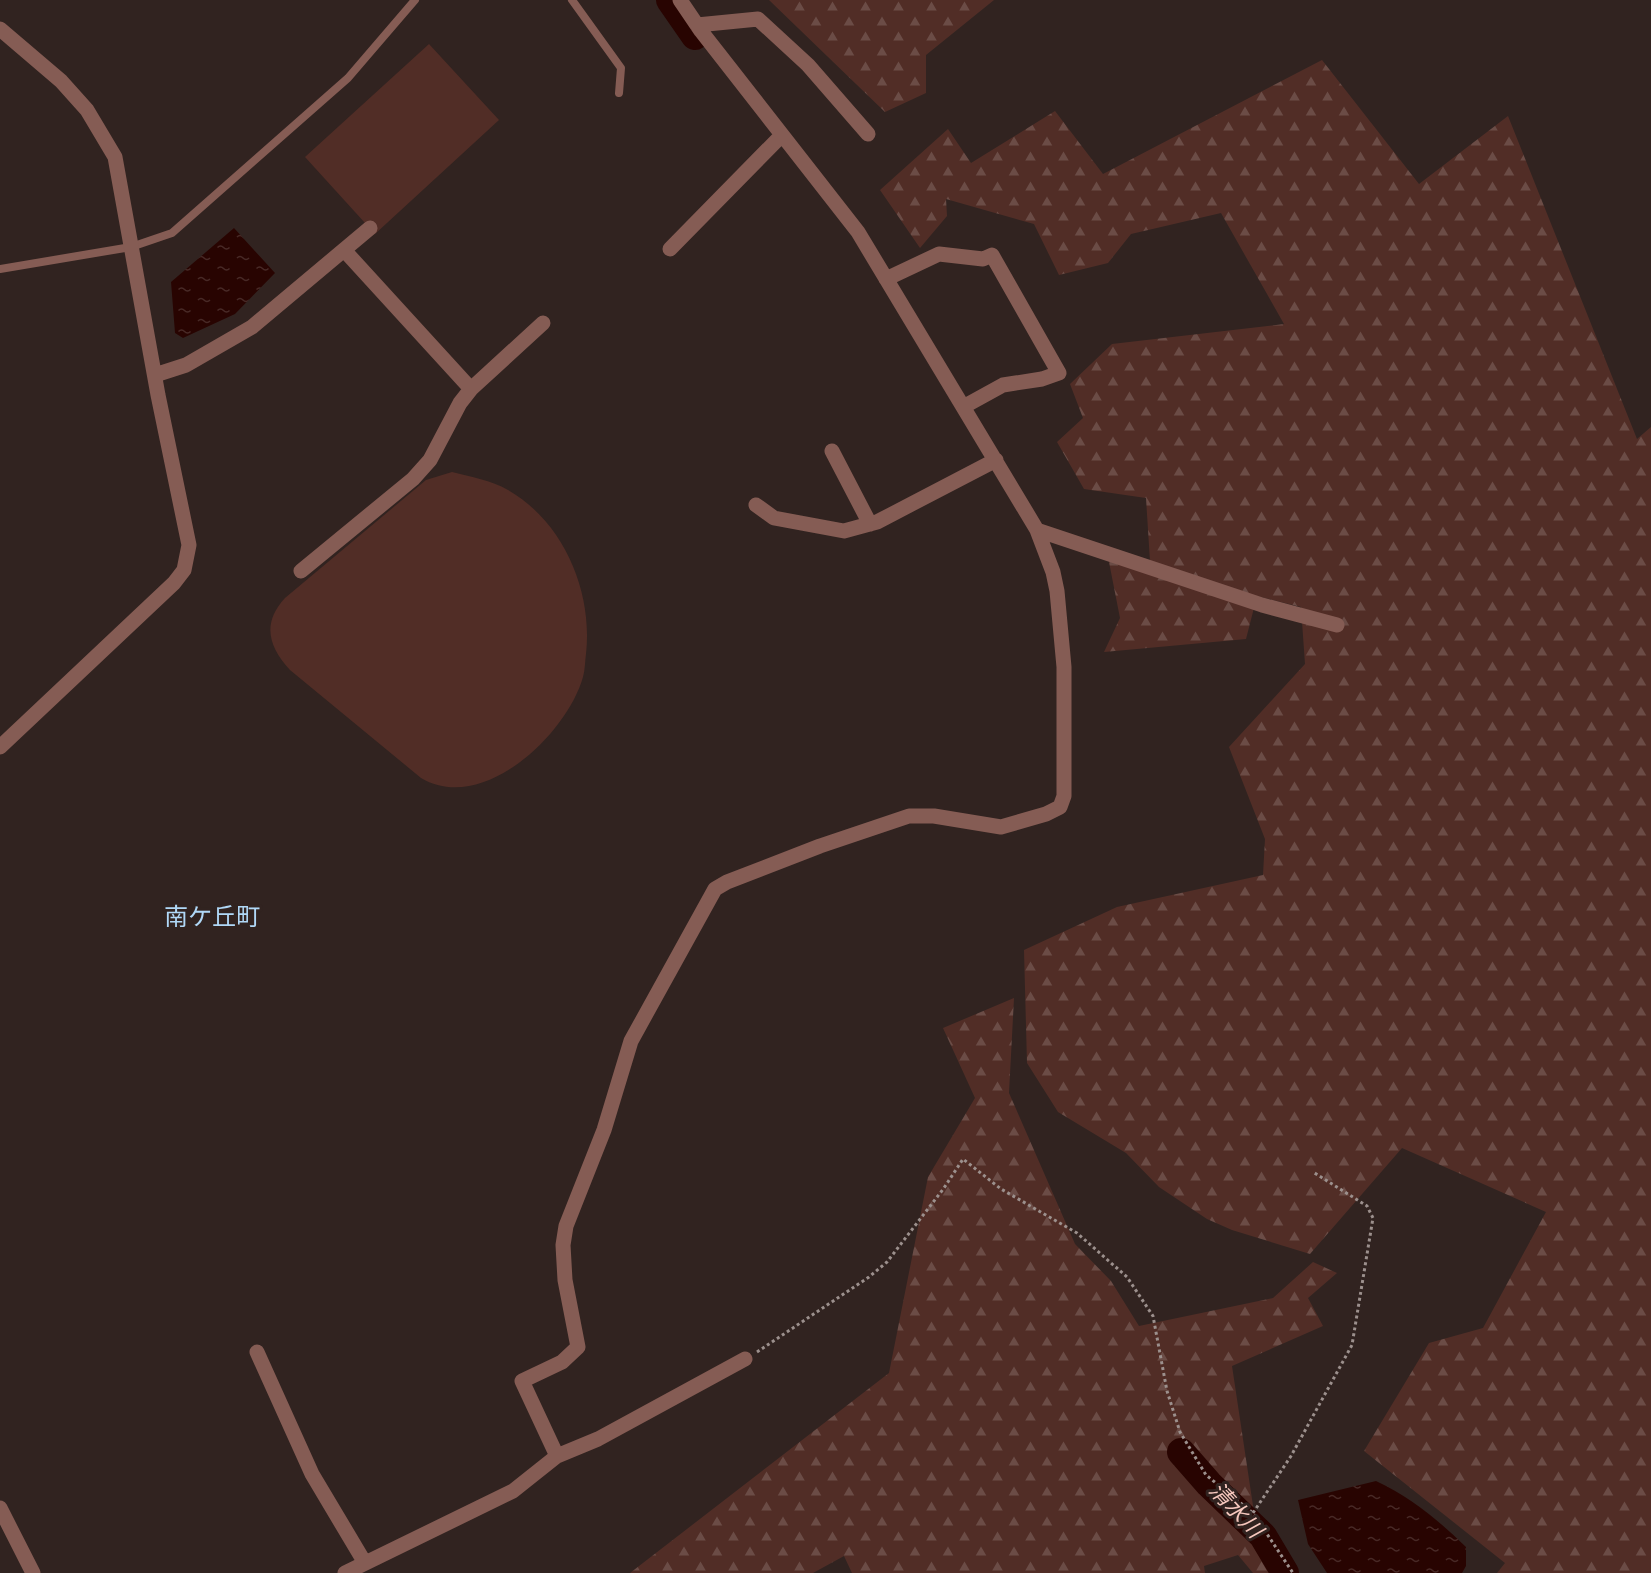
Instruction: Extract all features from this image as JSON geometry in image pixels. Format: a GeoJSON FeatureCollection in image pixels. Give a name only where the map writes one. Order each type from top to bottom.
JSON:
{"type":"FeatureCollection","features":[{"type":"Feature","properties":{"kind":"street"},"geometry":{"type":"LineString","coordinates":[[557,1456],[522,1381],[562,1362],[578,1347],[565,1281],[563,1245],[566,1226],[604,1130],[631,1041],[715,889],[727,882],[820,846],[909,816],[934,816],[1001,827],[1046,814],[1060,807],[1064,796],[1064,667],[1057,591],[1053,572],[1037,530],[858,232],[680,0]]}},
{"type":"Feature","properties":{"kind":"street"},"geometry":{"type":"LineString","coordinates":[[697,25],[758,19],[808,65],[868,134]]}},
{"type":"Feature","properties":{"kind":"street"},"geometry":{"type":"LineString","coordinates":[[0,29],[61,81],[87,111],[115,157],[189,545],[184,570],[174,583],[0,747]]}},
{"type":"Feature","properties":{"kind":"street"},"geometry":{"type":"LineString","coordinates":[[670,249],[782,135]]}},
{"type":"Feature","properties":{"kind":"street"},"geometry":{"type":"LineString","coordinates":[[155,375],[186,365],[252,327],[370,228]]}},
{"type":"Feature","properties":{"kind":"street"},"geometry":{"type":"LineString","coordinates":[[344,250],[471,389]]}},
{"type":"Feature","properties":{"kind":"street"},"geometry":{"type":"LineString","coordinates":[[886,279],[939,254],[983,259],[992,255],[1059,373],[1042,379],[1003,385],[963,407]]}},
{"type":"Feature","properties":{"kind":"street"},"geometry":{"type":"LineString","coordinates":[[301,571],[413,479],[430,460],[460,403],[471,389],[543,323]]}},
{"type":"Feature","properties":{"kind":"street"},"geometry":{"type":"LineString","coordinates":[[832,451],[870,524]]}},
{"type":"Feature","properties":{"kind":"street"},"geometry":{"type":"LineString","coordinates":[[756,505],[774,518],[844,531],[870,524],[996,460]]}},
{"type":"Feature","properties":{"kind":"street"},"geometry":{"type":"LineString","coordinates":[[1037,530],[1262,605],[1337,625]]}},
{"type":"Feature","properties":{"kind":"street"},"geometry":{"type":"LineString","coordinates":[[257,1352],[312,1474],[365,1563]]}},
{"type":"Feature","properties":{"kind":"street"},"geometry":{"type":"LineString","coordinates":[[345,1573],[513,1491],[557,1456],[598,1439],[746,1359]]}},
{"type":"Feature","properties":{"kind":"street"},"geometry":{"type":"LineString","coordinates":[[0,1508],[33,1573]]}},
{"type":"Feature","properties":{"kind":"lane"},"geometry":{"type":"LineString","coordinates":[[0,269],[131,247],[172,233],[348,78],[415,0]]}},
{"type":"Feature","properties":{"kind":"lane"},"geometry":{"type":"LineString","coordinates":[[572,0],[621,68],[619,93]]}},
{"type":"Feature","properties":{"kind":"path"},"geometry":{"type":"LineString","coordinates":[[746,1359],[888,1262],[963,1159],[1001,1189],[1077,1233],[1127,1277],[1153,1316],[1167,1390],[1180,1432],[1206,1475],[1253,1513],[1293,1573]]}},
{"type":"Feature","properties":{"kind":"path"},"geometry":{"type":"LineString","coordinates":[[1253,1513],[1291,1456],[1352,1345],[1373,1218],[1367,1206],[1313,1172]]}},
{"type":"Feature","properties":{"kind":"green space"},"geometry":{"type":"Polygon","coordinates":[[[769,0],[994,0],[926,55],[926,93],[885,112],[769,0]]]}},
{"type":"Feature","properties":{"kind":"green space"},"geometry":{"type":"Polygon","coordinates":[[[429,44],[499,120],[375,234],[305,157],[429,44]]]}},
{"type":"Feature","properties":{"kind":"green space"},"geometry":{"type":"Polygon","coordinates":[[[1322,60],[1419,184],[1508,116],[1637,439],[1651,427],[1651,1573],[1497,1573],[1505,1563],[1364,1451],[1429,1343],[1483,1328],[1546,1212],[1402,1148],[1310,1254],[1232,1230],[1207,1219],[1159,1187],[1126,1153],[1058,1112],[1027,1063],[1024,950],[1117,907],[1263,875],[1265,839],[1229,747],[1305,664],[1301,607],[1257,596],[1246,639],[1104,652],[1120,618],[1109,562],[1150,561],[1146,498],[1084,489],[1057,442],[1083,418],[1070,384],[1112,344],[1284,324],[1221,213],[1131,234],[1108,263],[1059,275],[1034,224],[946,199],[947,216],[920,248],[880,190],[948,129],[971,163],[1055,111],[1103,174],[1322,60]]]}},
{"type":"Feature","properties":{"kind":"green space"},"geometry":{"type":"Polygon","coordinates":[[[452,472],[481,479],[508,490],[545,520],[571,561],[585,607],[587,630],[583,677],[574,699],[560,722],[541,744],[519,763],[495,777],[470,786],[445,787],[421,778],[290,670],[273,643],[271,625],[273,616],[285,598],[426,480],[452,472]]]}},
{"type":"Feature","properties":{"kind":"green space"},"geometry":{"type":"Polygon","coordinates":[[[1014,998],[1009,1093],[1075,1244],[1111,1281],[1139,1326],[1273,1298],[1313,1262],[1337,1273],[1308,1298],[1323,1326],[1232,1366],[1261,1559],[1270,1573],[1253,1573],[1238,1555],[1204,1566],[1205,1573],[852,1573],[844,1556],[813,1573],[630,1573],[889,1373],[928,1177],[975,1098],[943,1028],[1014,998]]]}},
{"type":"Feature","properties":{"kind":"water"},"geometry":{"type":"Polygon","coordinates":[[[234,228],[275,273],[235,314],[183,338],[175,333],[171,282],[234,228]]]}},
{"type":"Feature","properties":{"kind":"water"},"geometry":{"type":"Polygon","coordinates":[[[1376,1481],[1424,1510],[1466,1547],[1466,1566],[1462,1573],[1327,1573],[1308,1544],[1298,1500],[1376,1481]]]}},
{"type":"Feature","properties":{"kind":"waterway"},"geometry":{"type":"LineString","coordinates":[[670,0],[695,36]]}},
{"type":"Feature","properties":{"kind":"waterway","name":"清水川"},"geometry":{"type":"LineString","coordinates":[[1181,1452],[1209,1484],[1263,1536],[1285,1573]]}},
{"type":"Feature","properties":{"kind":"district","name":"南ケ丘町"},"geometry":{"type":"Point","coordinates":[212,917]}}]}
